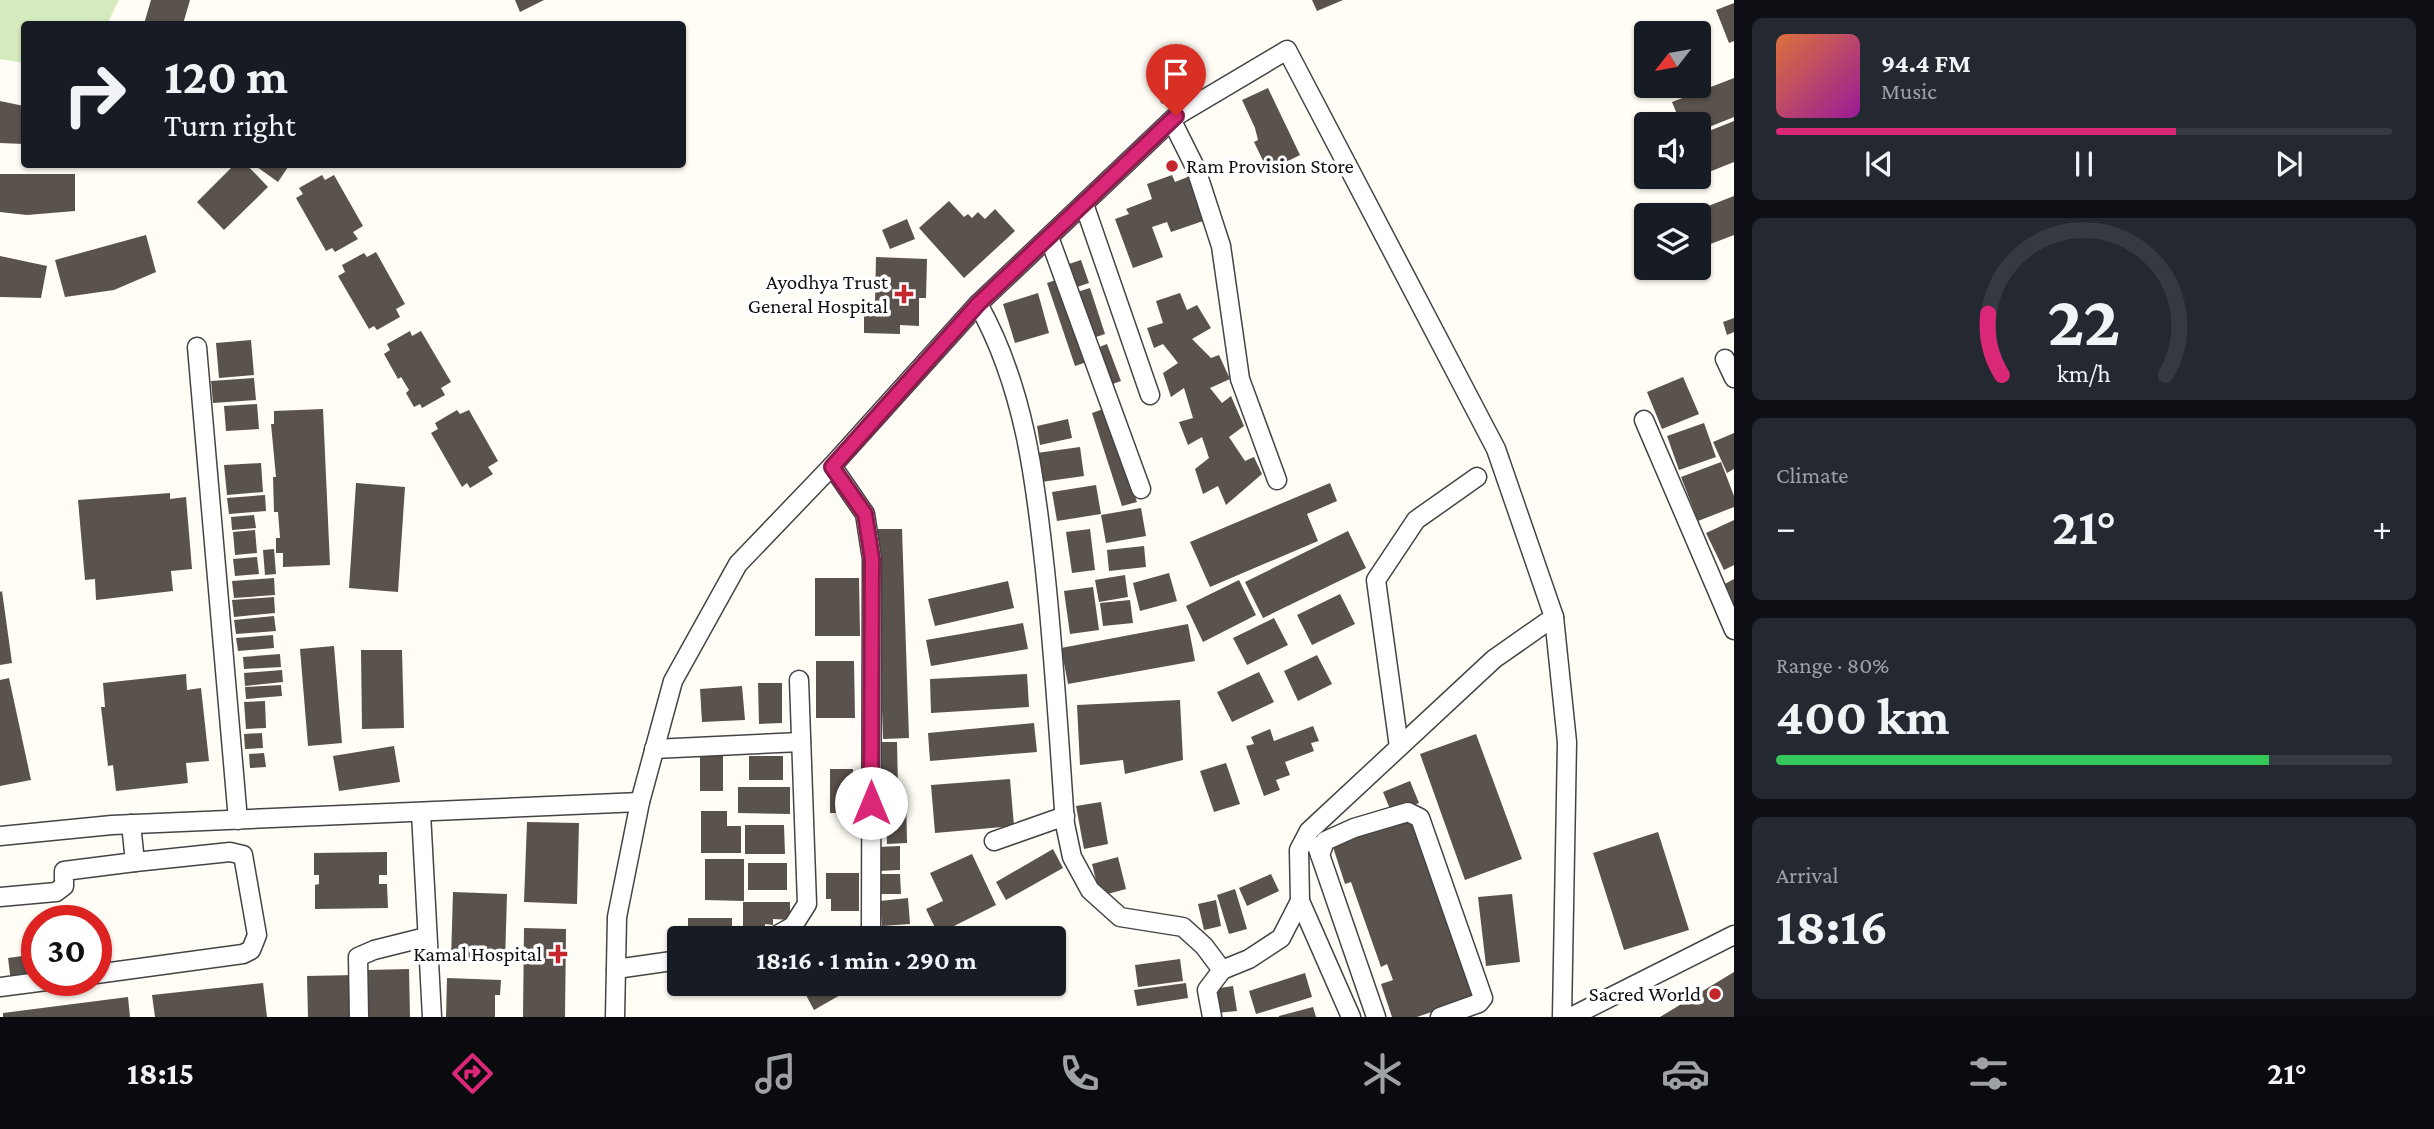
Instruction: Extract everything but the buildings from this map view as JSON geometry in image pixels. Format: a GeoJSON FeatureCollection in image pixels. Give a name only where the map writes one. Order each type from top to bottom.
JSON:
{"type":"FeatureCollection","features":[{"type":"Feature","properties":{"kind":"street"},"geometry":{"type":"LineString","coordinates":[[615,1017],[617,917],[640,802],[654,749],[673,681],[738,564],[832,467],[978,304],[1172,121],[1287,50],[1496,449],[1554,617],[1567,741],[1562,1017]]}},
{"type":"Feature","properties":{"kind":"street"},"geometry":{"type":"LineString","coordinates":[[1172,121],[1196,169],[1221,246],[1240,379],[1277,480]]}},
{"type":"Feature","properties":{"kind":"street"},"geometry":{"type":"LineString","coordinates":[[1084,204],[1150,395]]}},
{"type":"Feature","properties":{"kind":"street"},"geometry":{"type":"LineString","coordinates":[[1049,237],[1141,489]]}},
{"type":"Feature","properties":{"kind":"street"},"geometry":{"type":"LineString","coordinates":[[978,304],[998,341],[1016,392],[1035,479],[1065,816],[1072,858],[1090,890],[1120,917],[1183,927],[1204,946],[1222,970]]}},
{"type":"Feature","properties":{"kind":"street"},"geometry":{"type":"LineString","coordinates":[[197,347],[238,820]]}},
{"type":"Feature","properties":{"kind":"street"},"geometry":{"type":"LineString","coordinates":[[1725,359],[1734,378]]}},
{"type":"Feature","properties":{"kind":"street"},"geometry":{"type":"LineString","coordinates":[[1644,420],[1734,630]]}},
{"type":"Feature","properties":{"kind":"street"},"geometry":{"type":"LineString","coordinates":[[832,467],[865,514],[872,559],[871,926]]}},
{"type":"Feature","properties":{"kind":"street"},"geometry":{"type":"LineString","coordinates":[[1399,747],[1376,580],[1416,520],[1477,477]]}},
{"type":"Feature","properties":{"kind":"street"},"geometry":{"type":"LineString","coordinates":[[1351,1017],[1300,901],[1299,850],[1309,831],[1494,659],[1554,617]]}},
{"type":"Feature","properties":{"kind":"street"},"geometry":{"type":"LineString","coordinates":[[793,926],[807,904],[799,680]]}},
{"type":"Feature","properties":{"kind":"street"},"geometry":{"type":"LineString","coordinates":[[654,749],[801,741]]}},
{"type":"Feature","properties":{"kind":"street"},"geometry":{"type":"LineString","coordinates":[[0,836],[131,824],[640,802]]}},
{"type":"Feature","properties":{"kind":"street"},"geometry":{"type":"LineString","coordinates":[[1320,855],[1325,841],[1354,828],[1408,812],[1420,818],[1483,998],[1479,1003],[1440,1017]]}},
{"type":"Feature","properties":{"kind":"street"},"geometry":{"type":"LineString","coordinates":[[421,813],[432,1017]]}},
{"type":"Feature","properties":{"kind":"street"},"geometry":{"type":"LineString","coordinates":[[994,841],[1065,816]]}},
{"type":"Feature","properties":{"kind":"street"},"geometry":{"type":"LineString","coordinates":[[131,824],[135,862]]}},
{"type":"Feature","properties":{"kind":"street"},"geometry":{"type":"LineString","coordinates":[[1309,831],[1320,855],[1376,1017]]}},
{"type":"Feature","properties":{"kind":"street"},"geometry":{"type":"LineString","coordinates":[[0,897],[56,892],[64,886],[64,871],[230,852],[243,855],[257,935],[251,950],[243,954],[112,972]]}},
{"type":"Feature","properties":{"kind":"street"},"geometry":{"type":"LineString","coordinates":[[1212,1017],[1207,990],[1222,970],[1249,959],[1281,938],[1300,901]]}},
{"type":"Feature","properties":{"kind":"street"},"geometry":{"type":"LineString","coordinates":[[1571,1017],[1734,935]]}},
{"type":"Feature","properties":{"kind":"street"},"geometry":{"type":"LineString","coordinates":[[359,1017],[358,957],[374,950],[426,937]]}},
{"type":"Feature","properties":{"kind":"street"},"geometry":{"type":"LineString","coordinates":[[616,969],[667,962]]}},
{"type":"Feature","properties":{"kind":"street"},"geometry":{"type":"LineString","coordinates":[[0,987],[21,984]]}},
{"type":"Feature","properties":{"kind":"green space"},"geometry":{"type":"Polygon","coordinates":[[[0,0],[119,0],[108,21],[21,21],[21,62],[0,59],[0,0]]]}},
{"type":"Feature","properties":{"kind":"place","name":"Ram Provision Store"},"geometry":{"type":"Point","coordinates":[1172,166]}},
{"type":"Feature","properties":{"kind":"place","name":"Ayodhya Trust General Hospital"},"geometry":{"type":"Point","coordinates":[904,294]}},
{"type":"Feature","properties":{"kind":"place","name":"Kamal Hospital"},"geometry":{"type":"Point","coordinates":[558,954]}},
{"type":"Feature","properties":{"kind":"place","name":"Sacred World"},"geometry":{"type":"Point","coordinates":[1715,994]}},
{"type":"Feature","properties":{"kind":"route"},"geometry":{"type":"LineString","coordinates":[[871,803],[872,559],[865,514],[832,467],[978,304],[1176,116]]}}]}
